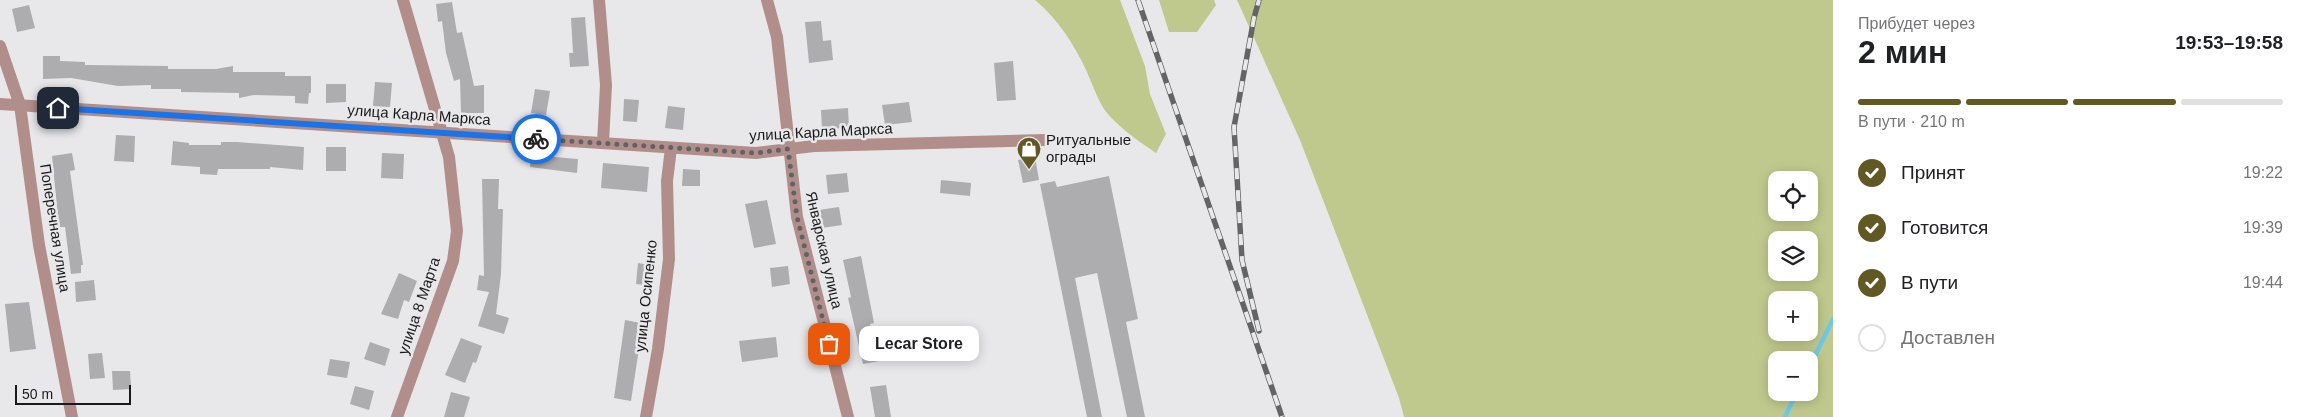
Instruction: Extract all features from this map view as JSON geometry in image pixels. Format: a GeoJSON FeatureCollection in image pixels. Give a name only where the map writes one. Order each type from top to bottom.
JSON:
{"type":"FeatureCollection","features":[{"type":"Feature","properties":{"kind":"street","name":"улица 8 Марта"},"geometry":{"type":"LineString","coordinates":[[397,417],[453,261],[457,231],[448,157],[402,0]]}},
{"type":"Feature","properties":{"kind":"street"},"geometry":{"type":"LineString","coordinates":[[599,0],[606,85],[604,143]]}},
{"type":"Feature","properties":{"kind":"street","name":"Январская улица"},"geometry":{"type":"LineString","coordinates":[[767,0],[777,37],[797,217],[848,417]]}},
{"type":"Feature","properties":{"kind":"street","name":"Поперечная улица"},"geometry":{"type":"LineString","coordinates":[[0,46],[20,105],[39,245],[72,417]]}},
{"type":"Feature","properties":{"kind":"street","name":"улица Карла Маркса"},"geometry":{"type":"LineString","coordinates":[[0,104],[756,153],[814,146],[1044,140]]}},
{"type":"Feature","properties":{"kind":"street","name":"улица Осипенко"},"geometry":{"type":"LineString","coordinates":[[646,417],[658,349],[669,259],[666,181],[671,148]]}},
{"type":"Feature","properties":{"kind":"green space"},"geometry":{"type":"Polygon","coordinates":[[[1035,0],[1120,0],[1145,66],[1150,94],[1166,134],[1156,153],[1128,133],[1104,109],[1070,41],[1058,23],[1035,0]]]}},
{"type":"Feature","properties":{"kind":"green space"},"geometry":{"type":"Polygon","coordinates":[[[1159,0],[1214,0],[1216,5],[1197,32],[1169,32],[1159,0]]]}},
{"type":"Feature","properties":{"kind":"green space"},"geometry":{"type":"Polygon","coordinates":[[[1237,0],[1833,0],[1833,417],[1404,417],[1399,398],[1300,140],[1237,0]]]}},
{"type":"Feature","properties":{"kind":"building"},"geometry":{"type":"Polygon","coordinates":[[[452,2],[457,33],[462,32],[474,86],[484,85],[484,113],[461,113],[460,79],[454,81],[446,53],[442,21],[438,22],[436,4],[452,2]]]}},
{"type":"Feature","properties":{"kind":"building"},"geometry":{"type":"Polygon","coordinates":[[[29,5],[35,28],[17,32],[12,9],[29,5]]]}},
{"type":"Feature","properties":{"kind":"building"},"geometry":{"type":"Polygon","coordinates":[[[585,17],[589,66],[570,67],[569,53],[573,53],[571,18],[585,17]]]}},
{"type":"Feature","properties":{"kind":"building"},"geometry":{"type":"Polygon","coordinates":[[[821,21],[823,41],[831,40],[833,60],[809,63],[805,22],[821,21]]]}},
{"type":"Feature","properties":{"kind":"building"},"geometry":{"type":"Polygon","coordinates":[[[43,56],[60,56],[60,61],[85,62],[85,65],[168,66],[168,69],[216,69],[233,66],[233,72],[285,72],[285,76],[311,76],[311,93],[309,93],[308,104],[295,103],[295,96],[254,95],[239,98],[239,93],[181,92],[181,89],[151,89],[151,85],[118,86],[71,78],[43,79],[43,56]]]}},
{"type":"Feature","properties":{"kind":"building"},"geometry":{"type":"Polygon","coordinates":[[[1013,61],[1016,100],[997,101],[994,63],[1013,61]]]}},
{"type":"Feature","properties":{"kind":"building"},"geometry":{"type":"Polygon","coordinates":[[[375,82],[392,83],[390,107],[373,106],[375,82]]]}},
{"type":"Feature","properties":{"kind":"building"},"geometry":{"type":"Polygon","coordinates":[[[326,84],[346,84],[346,102],[326,103],[326,84]]]}},
{"type":"Feature","properties":{"kind":"building"},"geometry":{"type":"Polygon","coordinates":[[[535,89],[550,91],[546,115],[531,113],[535,89]]]}},
{"type":"Feature","properties":{"kind":"building"},"geometry":{"type":"Polygon","coordinates":[[[624,99],[639,100],[637,122],[623,121],[624,99]]]}},
{"type":"Feature","properties":{"kind":"building"},"geometry":{"type":"Polygon","coordinates":[[[909,102],[912,122],[885,125],[882,105],[909,102]]]}},
{"type":"Feature","properties":{"kind":"building"},"geometry":{"type":"Polygon","coordinates":[[[668,106],[685,108],[683,130],[665,128],[668,106]]]}},
{"type":"Feature","properties":{"kind":"building"},"geometry":{"type":"Polygon","coordinates":[[[848,108],[849,128],[822,129],[821,110],[848,108]]]}},
{"type":"Feature","properties":{"kind":"building"},"geometry":{"type":"Polygon","coordinates":[[[116,135],[135,136],[134,162],[114,161],[116,135]]]}},
{"type":"Feature","properties":{"kind":"building"},"geometry":{"type":"Polygon","coordinates":[[[173,141],[189,143],[189,145],[221,145],[221,142],[237,142],[304,147],[303,170],[270,167],[270,169],[218,169],[217,175],[200,174],[200,167],[171,165],[173,141]]]}},
{"type":"Feature","properties":{"kind":"building"},"geometry":{"type":"Polygon","coordinates":[[[326,147],[346,147],[346,171],[326,171],[326,147]]]}},
{"type":"Feature","properties":{"kind":"building"},"geometry":{"type":"Polygon","coordinates":[[[72,153],[75,170],[70,171],[83,265],[81,265],[81,273],[71,274],[65,227],[59,227],[52,156],[72,153]]]}},
{"type":"Feature","properties":{"kind":"building"},"geometry":{"type":"Polygon","coordinates":[[[382,153],[404,154],[403,179],[381,178],[382,153]]]}},
{"type":"Feature","properties":{"kind":"building"},"geometry":{"type":"Polygon","coordinates":[[[531,155],[578,159],[577,173],[530,167],[531,155]]]}},
{"type":"Feature","properties":{"kind":"building","name":"Ритуальные ограды"},"geometry":{"type":"Polygon","coordinates":[[[1035,157],[1039,180],[1023,183],[1018,160],[1035,157]]]}},
{"type":"Feature","properties":{"kind":"building"},"geometry":{"type":"Polygon","coordinates":[[[603,163],[649,167],[647,192],[601,188],[603,163]]]}},
{"type":"Feature","properties":{"kind":"building"},"geometry":{"type":"Polygon","coordinates":[[[683,169],[700,170],[700,186],[682,186],[683,169]]]}},
{"type":"Feature","properties":{"kind":"building"},"geometry":{"type":"Polygon","coordinates":[[[847,173],[849,192],[828,194],[826,175],[847,173]]]}},
{"type":"Feature","properties":{"kind":"building"},"geometry":{"type":"Polygon","coordinates":[[[1109,176],[1138,319],[1126,322],[1145,417],[1127,417],[1097,273],[1075,278],[1102,417],[1087,417],[1040,184],[1055,181],[1057,187],[1109,176]]]}},
{"type":"Feature","properties":{"kind":"building"},"geometry":{"type":"Polygon","coordinates":[[[482,179],[499,179],[498,209],[503,209],[501,274],[496,314],[509,318],[504,334],[478,326],[489,292],[477,290],[479,275],[484,276],[482,179]]]}},
{"type":"Feature","properties":{"kind":"building"},"geometry":{"type":"Polygon","coordinates":[[[941,180],[971,183],[970,196],[940,193],[941,180]]]}},
{"type":"Feature","properties":{"kind":"building"},"geometry":{"type":"Polygon","coordinates":[[[767,200],[776,244],[754,248],[745,204],[767,200]]]}},
{"type":"Feature","properties":{"kind":"building"},"geometry":{"type":"Polygon","coordinates":[[[839,207],[842,225],[822,228],[819,210],[839,207]]]}},
{"type":"Feature","properties":{"kind":"building"},"geometry":{"type":"Polygon","coordinates":[[[861,256],[874,323],[870,324],[879,361],[863,364],[848,298],[851,297],[843,260],[861,256]]]}},
{"type":"Feature","properties":{"kind":"building"},"geometry":{"type":"Polygon","coordinates":[[[638,263],[656,266],[653,286],[636,284],[638,263]]]}},
{"type":"Feature","properties":{"kind":"building"},"geometry":{"type":"Polygon","coordinates":[[[788,266],[790,284],[772,287],[770,268],[788,266]]]}},
{"type":"Feature","properties":{"kind":"building"},"geometry":{"type":"Polygon","coordinates":[[[399,273],[417,281],[409,302],[404,300],[398,319],[381,314],[399,273]]]}},
{"type":"Feature","properties":{"kind":"building"},"geometry":{"type":"Polygon","coordinates":[[[94,280],[96,300],[76,302],[75,282],[94,280]]]}},
{"type":"Feature","properties":{"kind":"building"},"geometry":{"type":"Polygon","coordinates":[[[29,302],[36,349],[10,352],[5,304],[29,302]]]}},
{"type":"Feature","properties":{"kind":"building"},"geometry":{"type":"Polygon","coordinates":[[[625,320],[646,324],[640,342],[631,401],[614,398],[625,320]]]}},
{"type":"Feature","properties":{"kind":"building"},"geometry":{"type":"Polygon","coordinates":[[[776,337],[778,357],[742,362],[739,341],[776,337]]]}},
{"type":"Feature","properties":{"kind":"building"},"geometry":{"type":"Polygon","coordinates":[[[461,338],[482,346],[476,363],[473,362],[465,383],[445,375],[461,338]]]}},
{"type":"Feature","properties":{"kind":"building"},"geometry":{"type":"Polygon","coordinates":[[[370,342],[390,349],[385,366],[364,359],[370,342]]]}},
{"type":"Feature","properties":{"kind":"building"},"geometry":{"type":"Polygon","coordinates":[[[102,353],[105,378],[90,379],[88,354],[102,353]]]}},
{"type":"Feature","properties":{"kind":"building"},"geometry":{"type":"Polygon","coordinates":[[[330,359],[350,362],[347,378],[327,375],[330,359]]]}},
{"type":"Feature","properties":{"kind":"building"},"geometry":{"type":"Polygon","coordinates":[[[112,371],[130,371],[131,389],[113,390],[112,371]]]}},
{"type":"Feature","properties":{"kind":"building"},"geometry":{"type":"Polygon","coordinates":[[[886,385],[891,417],[875,417],[870,387],[886,385]]]}},
{"type":"Feature","properties":{"kind":"building"},"geometry":{"type":"Polygon","coordinates":[[[355,386],[374,391],[369,410],[350,404],[355,386]]]}},
{"type":"Feature","properties":{"kind":"building"},"geometry":{"type":"Polygon","coordinates":[[[451,392],[470,397],[464,417],[444,417],[451,392]]]}},
{"type":"Feature","properties":{"kind":"waterway"},"geometry":{"type":"LineString","coordinates":[[1817,351],[1833,319]]}},
{"type":"Feature","properties":{"kind":"waterway"},"geometry":{"type":"LineString","coordinates":[[1785,417],[1793,401]]}},
{"type":"Feature","properties":{"kind":"railway"},"geometry":{"type":"LineString","coordinates":[[1138,0],[1282,417]]}},
{"type":"Feature","properties":{"kind":"railway"},"geometry":{"type":"LineString","coordinates":[[1259,0],[1234,127],[1242,260],[1259,331]]}},
{"type":"Feature","properties":{"kind":"way so far"},"geometry":{"type":"LineString","coordinates":[[536,139],[756,153],[788,149],[797,217],[829,344]]}},
{"type":"Feature","properties":{"kind":"place","name":"Ритуальные ограды"},"geometry":{"type":"Point","coordinates":[1029,170]}},
{"type":"Feature","properties":{"kind":"place","name":"Lecar Store"},"geometry":{"type":"Point","coordinates":[829,344]}},
{"type":"Feature","properties":{"kind":"route"},"geometry":{"type":"LineString","coordinates":[[58,108],[536,139]]}}]}
